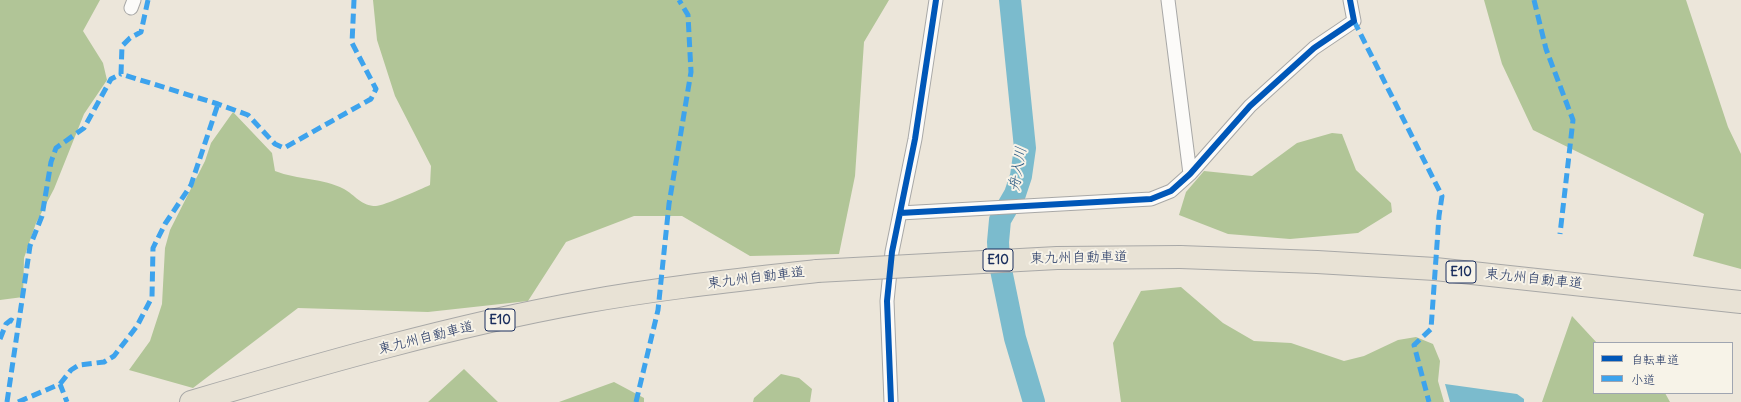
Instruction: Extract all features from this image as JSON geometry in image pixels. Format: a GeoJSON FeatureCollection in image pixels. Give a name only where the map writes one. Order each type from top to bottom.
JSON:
{"type":"FeatureCollection","features":[{"type":"Feature","properties":{"kind":"highway","name":"東九州自動車道"},"geometry":{"type":"LineString","coordinates":[[191,402],[306,368],[434,335],[583,302],[700,284],[817,271],[1057,258],[1180,256],[1435,270],[1741,302]]}},
{"type":"Feature","properties":{"kind":"street"},"geometry":{"type":"LineString","coordinates":[[891,402],[887,301],[892,252],[915,139],[936,0]]}},
{"type":"Feature","properties":{"kind":"street"},"geometry":{"type":"LineString","coordinates":[[1168,0],[1190,174]]}},
{"type":"Feature","properties":{"kind":"street"},"geometry":{"type":"LineString","coordinates":[[900,213],[1151,199],[1171,191],[1190,174],[1250,106],[1314,48],[1354,21],[1350,0]]}},
{"type":"Feature","properties":{"kind":"green space"},"geometry":{"type":"Polygon","coordinates":[[[0,0],[100,0],[83,31],[103,63],[107,80],[84,114],[54,189],[36,223],[24,258],[23,297],[0,300],[0,0]]]}},
{"type":"Feature","properties":{"kind":"green space"},"geometry":{"type":"Polygon","coordinates":[[[373,0],[889,0],[864,42],[855,176],[839,254],[750,256],[682,216],[634,216],[566,242],[528,301],[428,312],[298,308],[193,388],[129,370],[150,341],[162,304],[165,248],[170,230],[205,161],[211,143],[233,112],[272,153],[275,171],[336,185],[348,191],[362,202],[371,206],[380,205],[430,185],[431,166],[395,96],[377,40],[373,0]]]}},
{"type":"Feature","properties":{"kind":"green space"},"geometry":{"type":"Polygon","coordinates":[[[1484,0],[1686,0],[1728,127],[1741,154],[1741,269],[1693,256],[1704,214],[1533,130],[1502,64],[1484,0]]]}},
{"type":"Feature","properties":{"kind":"green space"},"geometry":{"type":"Polygon","coordinates":[[[1332,133],[1342,134],[1356,170],[1391,203],[1392,212],[1358,233],[1290,239],[1228,234],[1179,215],[1186,192],[1204,171],[1252,176],[1297,143],[1332,133]]]}},
{"type":"Feature","properties":{"kind":"green space"},"geometry":{"type":"Polygon","coordinates":[[[1181,287],[1223,323],[1254,341],[1291,343],[1344,361],[1364,356],[1398,340],[1416,337],[1433,344],[1440,361],[1438,381],[1444,402],[1121,402],[1113,343],[1141,291],[1181,287]]]}},
{"type":"Feature","properties":{"kind":"green space"},"geometry":{"type":"Polygon","coordinates":[[[1572,316],[1596,342],[1593,342],[1593,394],[1666,394],[1670,402],[1542,402],[1572,316]]]}},
{"type":"Feature","properties":{"kind":"green space"},"geometry":{"type":"Polygon","coordinates":[[[464,369],[498,402],[428,402],[464,369]]]}},
{"type":"Feature","properties":{"kind":"green space"},"geometry":{"type":"Polygon","coordinates":[[[781,374],[799,378],[812,389],[810,402],[753,402],[754,398],[781,374]]]}},
{"type":"Feature","properties":{"kind":"green space"},"geometry":{"type":"Polygon","coordinates":[[[614,382],[644,398],[644,402],[559,402],[614,382]]]}},
{"type":"Feature","properties":{"kind":"water"},"geometry":{"type":"Polygon","coordinates":[[[1445,384],[1517,394],[1524,399],[1524,402],[1450,402],[1445,384]]]}},
{"type":"Feature","properties":{"kind":"waterway","name":"舟入川"},"geometry":{"type":"LineString","coordinates":[[1010,0],[1025,148],[1021,176],[1015,194],[1000,220],[998,242],[999,260],[1015,338],[1034,402]]}},
{"type":"Feature","properties":{"kind":"marked path"},"geometry":{"type":"LineString","coordinates":[[148,0],[141,32],[130,38],[122,46],[121,74],[218,104],[248,115],[275,144],[284,148],[371,99],[376,89],[352,43],[354,0]]}},
{"type":"Feature","properties":{"kind":"marked path"},"geometry":{"type":"LineString","coordinates":[[636,402],[658,310],[669,204],[691,72],[688,15],[679,0]]}},
{"type":"Feature","properties":{"kind":"marked path"},"geometry":{"type":"LineString","coordinates":[[1534,0],[1546,49],[1573,120],[1560,234]]}},
{"type":"Feature","properties":{"kind":"marked path"},"geometry":{"type":"LineString","coordinates":[[1354,21],[1442,196],[1439,216],[1431,329],[1414,345],[1429,402]]}},
{"type":"Feature","properties":{"kind":"marked path"},"geometry":{"type":"LineString","coordinates":[[7,402],[30,246],[42,216],[51,162],[56,148],[84,128],[111,79],[121,74]]}},
{"type":"Feature","properties":{"kind":"marked path"},"geometry":{"type":"LineString","coordinates":[[60,384],[71,370],[79,365],[104,362],[114,356],[137,326],[152,297],[153,248],[165,224],[191,185],[218,104]]}},
{"type":"Feature","properties":{"kind":"marked path"},"geometry":{"type":"LineString","coordinates":[[0,339],[6,324],[11,320],[18,324]]}},
{"type":"Feature","properties":{"kind":"marked path"},"geometry":{"type":"LineString","coordinates":[[18,402],[60,384],[67,402]]}},
{"type":"Feature","properties":{"kind":"cycle path"},"geometry":{"type":"LineString","coordinates":[[891,402],[887,301],[892,252],[915,139],[936,0]]}},
{"type":"Feature","properties":{"kind":"cycle path"},"geometry":{"type":"LineString","coordinates":[[900,213],[1151,199],[1171,191],[1190,174],[1250,106],[1314,48],[1354,21],[1350,0]]}}]}
